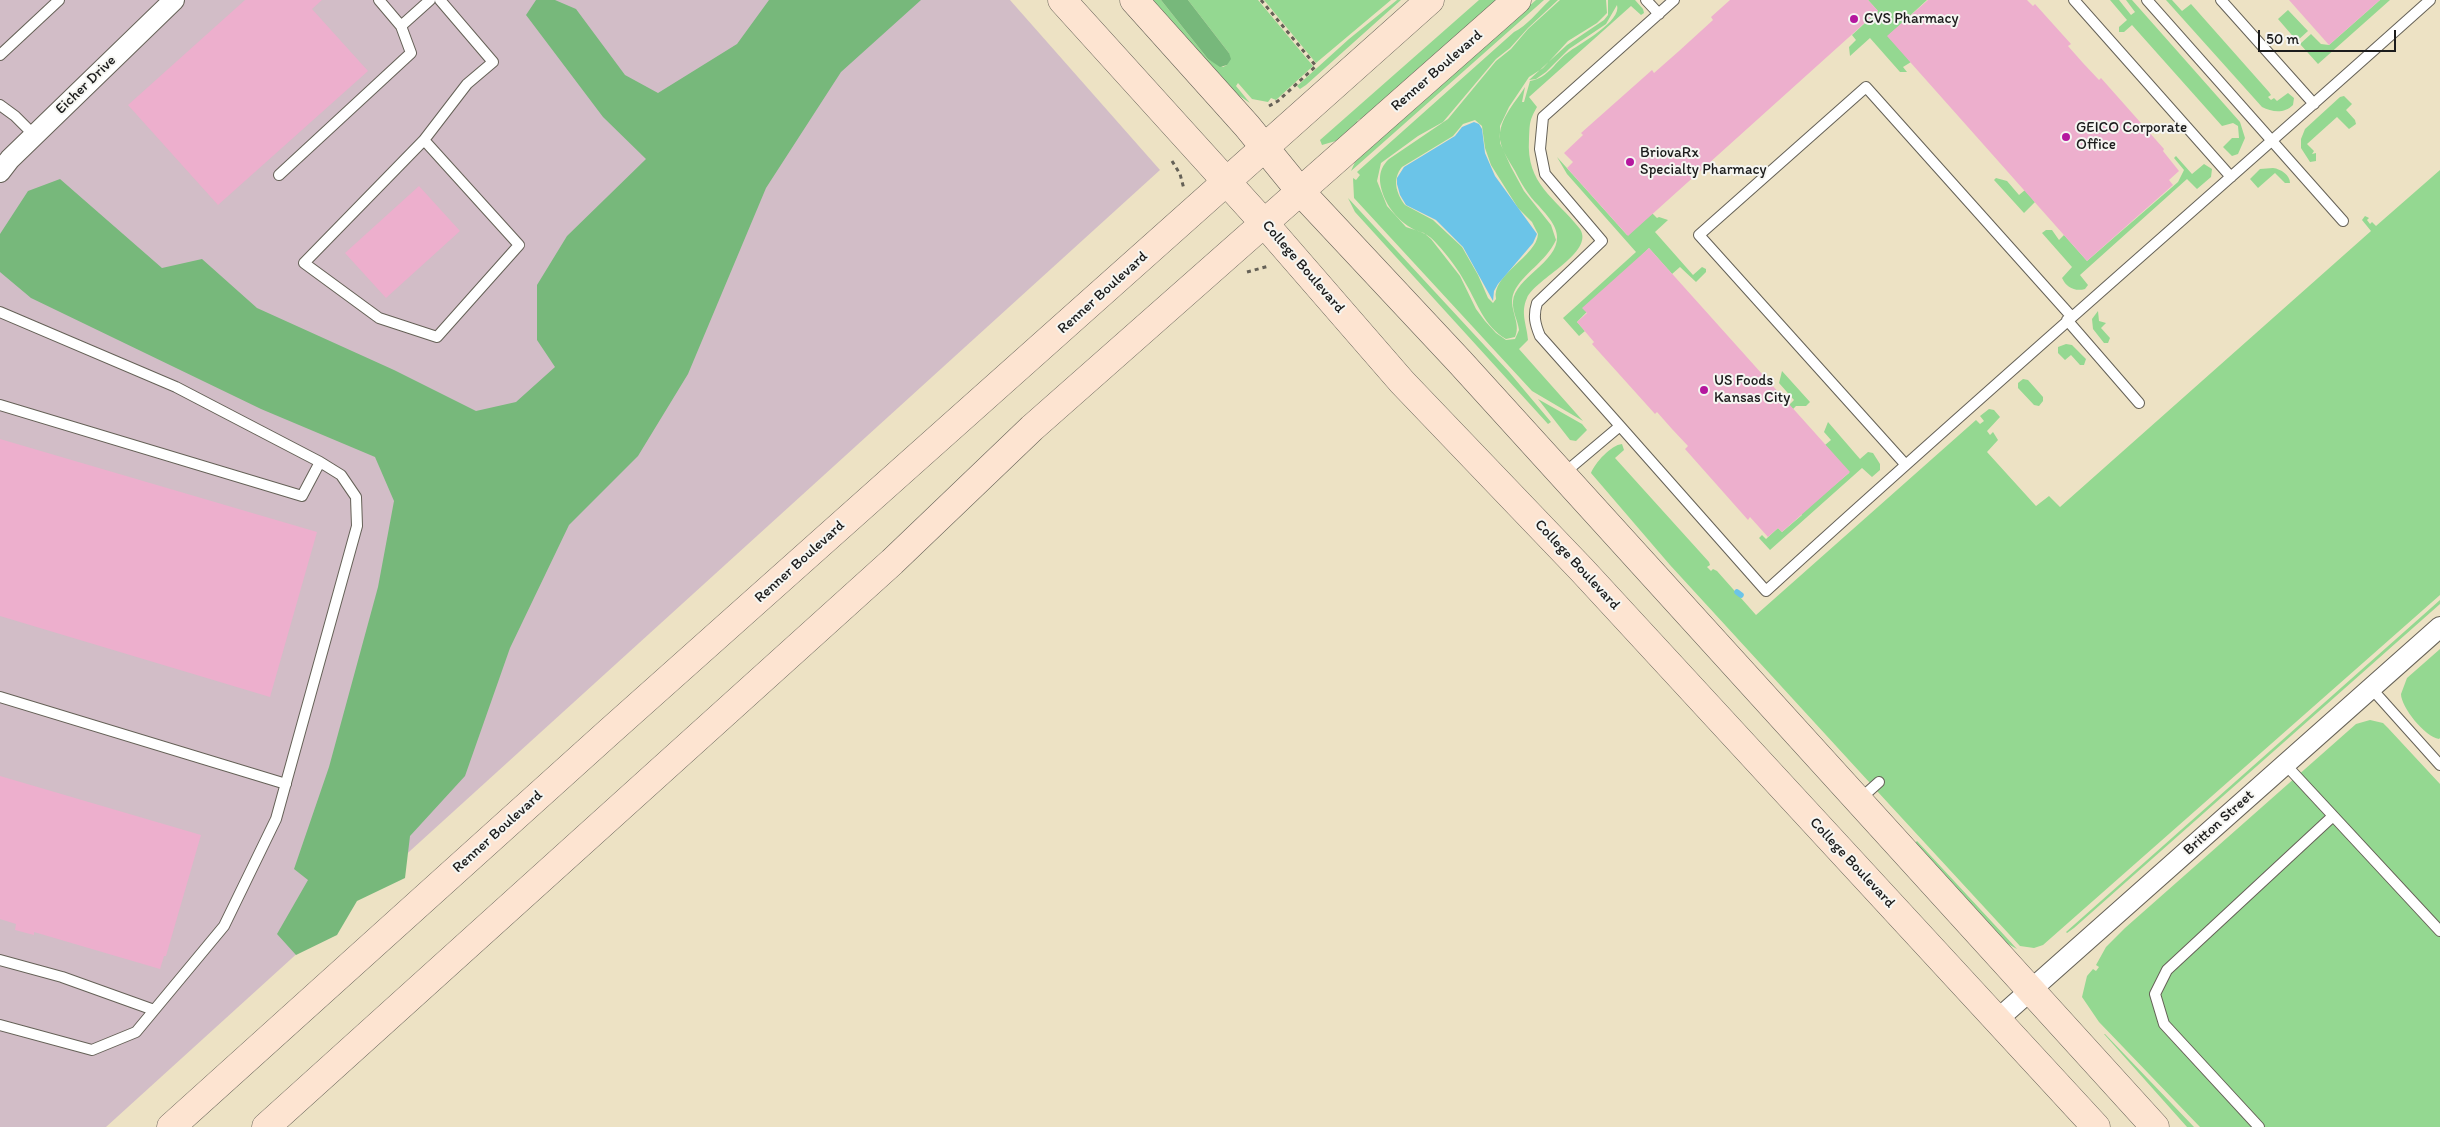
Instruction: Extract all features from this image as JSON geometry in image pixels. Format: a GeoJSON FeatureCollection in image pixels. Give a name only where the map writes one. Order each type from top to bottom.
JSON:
{"type":"FeatureCollection","features":[{"type":"Feature","properties":{"kind":"main road","name":"College Boulevard"},"geometry":{"type":"LineString","coordinates":[[1062,0],[1264,223],[1402,382],[1582,570],[2096,1127]]}},
{"type":"Feature","properties":{"kind":"main road"},"geometry":{"type":"LineString","coordinates":[[1134,0],[1300,191],[1460,362],[1561,476],[2155,1127]]}},
{"type":"Feature","properties":{"kind":"main road","name":"Renner Boulevard"},"geometry":{"type":"LineString","coordinates":[[171,1127],[616,725],[1265,149],[1430,0]]}},
{"type":"Feature","properties":{"kind":"main road","name":"Renner Boulevard"},"geometry":{"type":"LineString","coordinates":[[266,1127],[892,562],[1032,428],[1517,0]]}},
{"type":"Feature","properties":{"kind":"street","name":"Eicher Drive"},"geometry":{"type":"LineString","coordinates":[[0,172],[34,135],[174,0]]}},
{"type":"Feature","properties":{"kind":"street","name":"Britton Street"},"geometry":{"type":"LineString","coordinates":[[1997,1020],[2440,627]]}},
{"type":"Feature","properties":{"kind":"lane"},"geometry":{"type":"LineString","coordinates":[[0,56],[59,0]]}},
{"type":"Feature","properties":{"kind":"lane"},"geometry":{"type":"LineString","coordinates":[[279,176],[411,53],[401,26],[379,0]]}},
{"type":"Feature","properties":{"kind":"lane"},"geometry":{"type":"LineString","coordinates":[[401,26],[430,0]]}},
{"type":"Feature","properties":{"kind":"lane"},"geometry":{"type":"LineString","coordinates":[[424,140],[519,244],[437,337],[379,318],[304,263],[424,140],[434,130],[467,84],[493,62],[440,0]]}},
{"type":"Feature","properties":{"kind":"lane"},"geometry":{"type":"LineString","coordinates":[[1646,0],[1659,14]]}},
{"type":"Feature","properties":{"kind":"lane"},"geometry":{"type":"LineString","coordinates":[[1674,0],[1543,117],[1540,149],[1545,174],[1602,241],[1537,303],[1534,312],[1535,324],[1540,336],[1766,591],[2069,318],[2430,0]]}},
{"type":"Feature","properties":{"kind":"lane"},"geometry":{"type":"LineString","coordinates":[[2074,0],[2231,177]]}},
{"type":"Feature","properties":{"kind":"lane"},"geometry":{"type":"LineString","coordinates":[[2147,0],[2343,221]]}},
{"type":"Feature","properties":{"kind":"lane"},"geometry":{"type":"LineString","coordinates":[[2221,0],[2314,104]]}},
{"type":"Feature","properties":{"kind":"lane"},"geometry":{"type":"LineString","coordinates":[[1905,464],[1699,235],[1866,87],[2069,318],[2139,402]]}},
{"type":"Feature","properties":{"kind":"lane"},"geometry":{"type":"LineString","coordinates":[[0,105],[15,116],[34,135]]}},
{"type":"Feature","properties":{"kind":"lane"},"geometry":{"type":"LineString","coordinates":[[0,312],[176,386],[341,474],[356,497],[357,526],[276,819],[224,926],[136,1032],[92,1050],[0,1026]]}},
{"type":"Feature","properties":{"kind":"lane"},"geometry":{"type":"LineString","coordinates":[[0,405],[302,496],[320,462]]}},
{"type":"Feature","properties":{"kind":"lane"},"geometry":{"type":"LineString","coordinates":[[1561,476],[1620,426]]}},
{"type":"Feature","properties":{"kind":"lane"},"geometry":{"type":"LineString","coordinates":[[2371,688],[2438,759]]}},
{"type":"Feature","properties":{"kind":"lane"},"geometry":{"type":"LineString","coordinates":[[0,697],[286,784]]}},
{"type":"Feature","properties":{"kind":"lane"},"geometry":{"type":"LineString","coordinates":[[2286,764],[2440,931]]}},
{"type":"Feature","properties":{"kind":"lane"},"geometry":{"type":"LineString","coordinates":[[1857,801],[1879,782]]}},
{"type":"Feature","properties":{"kind":"lane"},"geometry":{"type":"LineString","coordinates":[[2259,1127],[2164,1024],[2155,994],[2167,970],[2333,816]]}},
{"type":"Feature","properties":{"kind":"lane"},"geometry":{"type":"LineString","coordinates":[[0,960],[62,976],[154,1010]]}},
{"type":"Feature","properties":{"kind":"path"},"geometry":{"type":"LineString","coordinates":[[1261,0],[1316,66],[1278,101],[1269,106]]}},
{"type":"Feature","properties":{"kind":"path"},"geometry":{"type":"LineString","coordinates":[[1172,161],[1185,188]]}},
{"type":"Feature","properties":{"kind":"path"},"geometry":{"type":"LineString","coordinates":[[1248,272],[1269,266]]}},
{"type":"Feature","properties":{"kind":"shaded area"},"geometry":{"type":"Polygon","coordinates":[[[0,0],[1010,0],[1160,170],[106,1127],[0,1127],[0,0]]]}},
{"type":"Feature","properties":{"kind":"green space"},"geometry":{"type":"Polygon","coordinates":[[[536,0],[555,0],[576,9],[625,75],[658,93],[737,44],[769,0],[921,0],[841,72],[766,188],[688,374],[638,456],[569,525],[510,648],[465,776],[410,836],[405,878],[357,901],[337,935],[296,955],[277,934],[308,880],[294,869],[329,767],[378,587],[394,501],[375,457],[261,409],[31,298],[0,272],[0,234],[28,191],[60,179],[162,268],[202,259],[257,308],[394,370],[476,411],[516,402],[555,367],[537,340],[537,285],[567,236],[646,159],[603,117],[526,15],[536,0]]]}},
{"type":"Feature","properties":{"kind":"green space"},"geometry":{"type":"Polygon","coordinates":[[[1152,0],[1161,0],[1208,59],[1223,67],[1227,65],[1229,53],[1188,0],[1258,0],[1313,66],[1276,100],[1271,98],[1268,102],[1252,99],[1238,83],[1236,86],[1250,103],[1238,95],[1152,0]]]}},
{"type":"Feature","properties":{"kind":"green space"},"geometry":{"type":"Polygon","coordinates":[[[1161,0],[1188,0],[1229,53],[1231,59],[1227,65],[1220,67],[1208,59],[1161,0]]]}},
{"type":"Feature","properties":{"kind":"green space"},"geometry":{"type":"Polygon","coordinates":[[[1264,0],[1391,0],[1316,63],[1264,0]]]}},
{"type":"Feature","properties":{"kind":"green space"},"geometry":{"type":"Polygon","coordinates":[[[1397,0],[1401,0],[1306,85],[1300,89],[1297,86],[1349,39],[1397,0]]]}},
{"type":"Feature","properties":{"kind":"green space"},"geometry":{"type":"Polygon","coordinates":[[[1479,0],[1501,0],[1362,121],[1360,119],[1357,121],[1359,124],[1339,140],[1322,145],[1320,140],[1479,0]]]}},
{"type":"Feature","properties":{"kind":"green space"},"geometry":{"type":"Polygon","coordinates":[[[1536,0],[1544,0],[1351,171],[1355,162],[1373,143],[1536,0]]]}},
{"type":"Feature","properties":{"kind":"green space"},"geometry":{"type":"Polygon","coordinates":[[[1550,0],[1558,0],[1510,48],[1496,59],[1443,122],[1418,136],[1381,163],[1377,181],[1387,206],[1406,227],[1424,233],[1431,239],[1460,276],[1476,309],[1485,321],[1496,333],[1506,340],[1515,339],[1519,330],[1513,305],[1516,293],[1528,277],[1551,254],[1557,237],[1553,224],[1525,189],[1504,151],[1500,136],[1503,121],[1525,87],[1522,102],[1524,102],[1530,81],[1537,79],[1547,73],[1565,55],[1600,31],[1613,18],[1617,11],[1617,5],[1606,24],[1569,49],[1546,72],[1536,79],[1529,80],[1567,45],[1604,20],[1608,15],[1608,0],[1635,0],[1643,9],[1644,13],[1641,15],[1631,6],[1529,97],[1537,107],[1531,119],[1529,139],[1529,155],[1532,168],[1544,189],[1580,229],[1582,238],[1579,247],[1572,256],[1532,290],[1527,298],[1524,314],[1528,340],[1519,349],[1583,421],[1532,391],[1354,198],[1353,178],[1356,180],[1360,175],[1357,172],[1514,32],[1528,22],[1550,0]]]}},
{"type":"Feature","properties":{"kind":"green space"},"geometry":{"type":"Polygon","coordinates":[[[1560,0],[1606,0],[1607,13],[1597,23],[1568,41],[1543,68],[1529,77],[1509,107],[1500,126],[1500,143],[1511,167],[1524,191],[1551,225],[1556,240],[1552,248],[1523,279],[1514,292],[1512,304],[1517,331],[1515,337],[1506,339],[1492,328],[1482,314],[1460,273],[1433,240],[1426,234],[1408,226],[1393,212],[1380,184],[1380,174],[1389,159],[1448,119],[1496,61],[1511,49],[1528,29],[1560,0]],[[1475,120],[1463,124],[1453,136],[1402,167],[1397,176],[1396,186],[1399,196],[1405,205],[1433,220],[1462,247],[1478,275],[1488,298],[1493,303],[1496,299],[1496,290],[1500,282],[1530,250],[1536,242],[1538,234],[1532,222],[1518,208],[1491,165],[1485,148],[1482,126],[1475,120]]]}},
{"type":"Feature","properties":{"kind":"green space"},"geometry":{"type":"Polygon","coordinates":[[[1868,0],[1927,0],[1888,36],[1911,62],[1903,67],[1907,72],[1900,72],[1870,38],[1850,56],[1849,47],[1856,40],[1852,35],[1878,11],[1868,0]]]}},
{"type":"Feature","properties":{"kind":"green space"},"geometry":{"type":"Polygon","coordinates":[[[2110,0],[2119,0],[2131,15],[2135,12],[2126,0],[2132,0],[2240,122],[2245,138],[2238,154],[2232,156],[2223,147],[2232,138],[2239,138],[2238,126],[2233,123],[2222,126],[2132,25],[2124,32],[2119,32],[2119,27],[2127,20],[2110,0]]]}},
{"type":"Feature","properties":{"kind":"green space"},"geometry":{"type":"Polygon","coordinates":[[[2166,0],[2172,0],[2182,11],[2191,4],[2269,92],[2271,95],[2268,97],[2271,100],[2274,98],[2277,101],[2288,93],[2294,98],[2293,105],[2282,111],[2262,107],[2166,0]]]}},
{"type":"Feature","properties":{"kind":"green space"},"geometry":{"type":"Polygon","coordinates":[[[2380,0],[2390,0],[2318,64],[2300,44],[2311,34],[2321,44],[2329,45],[2380,0]]]}},
{"type":"Feature","properties":{"kind":"green space"},"geometry":{"type":"Polygon","coordinates":[[[2288,10],[2308,31],[2297,41],[2278,19],[2288,10]]]}},
{"type":"Feature","properties":{"kind":"green space"},"geometry":{"type":"Polygon","coordinates":[[[2344,96],[2352,104],[2346,110],[2355,120],[2356,124],[2349,129],[2337,117],[2307,144],[2314,151],[2312,154],[2316,153],[2316,161],[2310,162],[2301,148],[2301,139],[2305,129],[2340,97],[2344,96]]]}},
{"type":"Feature","properties":{"kind":"green space"},"geometry":{"type":"Polygon","coordinates":[[[2176,156],[2192,174],[2204,164],[2212,169],[2211,177],[2197,189],[2187,179],[2080,275],[2088,285],[2085,289],[2078,290],[2068,286],[2062,278],[2072,267],[2042,233],[2046,230],[2052,230],[2059,240],[2064,235],[2087,261],[2178,182],[2184,170],[2174,158],[2176,156]]]}},
{"type":"Feature","properties":{"kind":"green space"},"geometry":{"type":"Polygon","coordinates":[[[1557,157],[1627,235],[1652,213],[1657,218],[1668,220],[1655,232],[1693,275],[1702,267],[1706,269],[1706,272],[1696,282],[1680,267],[1672,274],[1649,248],[1577,322],[1585,331],[1579,336],[1563,318],[1636,252],[1567,174],[1557,157]]]}},
{"type":"Feature","properties":{"kind":"green space"},"geometry":{"type":"Polygon","coordinates":[[[2273,168],[2284,173],[2290,180],[2290,183],[2285,183],[2275,173],[2258,188],[2250,179],[2260,169],[2273,168]]]}},
{"type":"Feature","properties":{"kind":"green space"},"geometry":{"type":"Polygon","coordinates":[[[2440,170],[2440,595],[2043,945],[2034,948],[2020,946],[1877,791],[1883,786],[1876,778],[1870,783],[1670,565],[1591,473],[1604,455],[1622,444],[1624,450],[1615,458],[1709,562],[1710,565],[1707,567],[1711,571],[1713,569],[1717,571],[1756,615],[1976,420],[1980,424],[1984,421],[1980,416],[1989,409],[1994,410],[2000,417],[1987,431],[1990,435],[1993,432],[1998,440],[1987,452],[2036,506],[2049,496],[2060,507],[2371,231],[2362,220],[2365,216],[2369,218],[2367,220],[2370,224],[2372,222],[2376,226],[2440,170]]]}},
{"type":"Feature","properties":{"kind":"green space"},"geometry":{"type":"Polygon","coordinates":[[[1996,178],[2007,181],[2019,195],[2025,190],[2035,202],[2024,213],[1994,180],[1996,178]]]}},
{"type":"Feature","properties":{"kind":"green space"},"geometry":{"type":"Polygon","coordinates":[[[1348,198],[1509,372],[1551,422],[1548,424],[1355,212],[1348,198]]]}},
{"type":"Feature","properties":{"kind":"green space"},"geometry":{"type":"Polygon","coordinates":[[[2098,311],[2099,321],[2106,323],[2101,328],[2110,338],[2108,343],[2104,343],[2093,329],[2092,319],[2098,311]]]}},
{"type":"Feature","properties":{"kind":"green space"},"geometry":{"type":"Polygon","coordinates":[[[2066,344],[2072,345],[2086,359],[2084,365],[2080,365],[2071,355],[2065,360],[2058,353],[2058,347],[2066,344]]]}},
{"type":"Feature","properties":{"kind":"green space"},"geometry":{"type":"Polygon","coordinates":[[[1782,371],[1810,402],[1806,406],[1796,406],[1793,409],[1789,405],[1794,400],[1779,383],[1782,371]]]}},
{"type":"Feature","properties":{"kind":"green space"},"geometry":{"type":"Polygon","coordinates":[[[2023,379],[2028,380],[2043,397],[2043,401],[2039,406],[2034,405],[2018,388],[2018,383],[2023,379]]]}},
{"type":"Feature","properties":{"kind":"green space"},"geometry":{"type":"Polygon","coordinates":[[[1538,399],[1582,424],[1587,430],[1576,441],[1570,440],[1538,399]]]}},
{"type":"Feature","properties":{"kind":"green space"},"geometry":{"type":"Polygon","coordinates":[[[1828,422],[1860,459],[1868,452],[1873,453],[1880,464],[1880,470],[1872,477],[1862,468],[1770,550],[1759,538],[1762,535],[1766,539],[1778,528],[1782,532],[1802,515],[1801,513],[1849,473],[1825,445],[1831,440],[1824,432],[1828,422]]]}},
{"type":"Feature","properties":{"kind":"green space"},"geometry":{"type":"Polygon","coordinates":[[[2440,600],[2440,604],[2074,928],[2066,932],[2440,600]]]}},
{"type":"Feature","properties":{"kind":"green space"},"geometry":{"type":"Polygon","coordinates":[[[2440,649],[2439,739],[2427,733],[2415,721],[2405,706],[2401,694],[2407,678],[2440,649]]]}},
{"type":"Feature","properties":{"kind":"green space"},"geometry":{"type":"Polygon","coordinates":[[[2370,720],[2383,723],[2440,784],[2440,1127],[2200,1127],[2099,1022],[2082,997],[2087,976],[2093,969],[2096,971],[2099,967],[2096,965],[2106,947],[2125,928],[2356,724],[2370,720]]]}},
{"type":"Feature","properties":{"kind":"green space"},"geometry":{"type":"Polygon","coordinates":[[[1917,841],[2017,949],[2001,940],[1915,843],[1917,841]]]}},
{"type":"Feature","properties":{"kind":"green space"},"geometry":{"type":"Polygon","coordinates":[[[2105,1034],[2194,1127],[2187,1127],[2105,1034]]]}},
{"type":"Feature","properties":{"kind":"water"},"geometry":{"type":"Polygon","coordinates":[[[1474,122],[1479,124],[1482,129],[1485,153],[1495,176],[1537,234],[1533,243],[1498,284],[1494,291],[1493,301],[1463,247],[1436,220],[1406,205],[1400,195],[1397,184],[1397,178],[1404,167],[1455,136],[1462,127],[1474,122]]]}},
{"type":"Feature","properties":{"kind":"building"},"geometry":{"type":"Polygon","coordinates":[[[245,0],[322,0],[312,9],[368,71],[218,205],[128,105],[245,0]]]}},
{"type":"Feature","properties":{"kind":"building"},"geometry":{"type":"Polygon","coordinates":[[[1730,0],[1868,0],[1878,11],[1628,236],[1567,168],[1573,162],[1564,153],[1583,135],[1581,133],[1652,70],[1654,73],[1713,20],[1711,17],[1730,0]]]}},
{"type":"Feature","properties":{"kind":"building","name":"GEICO Corporate Office"},"geometry":{"type":"Polygon","coordinates":[[[1928,0],[2027,0],[2033,6],[2035,4],[2071,44],[2068,46],[2083,63],[2099,80],[2101,78],[2164,149],[2163,151],[2179,171],[2169,180],[2173,185],[2087,261],[1887,36],[1928,0]]]}},
{"type":"Feature","properties":{"kind":"building"},"geometry":{"type":"Polygon","coordinates":[[[2289,0],[2380,0],[2329,45],[2289,0]]]}},
{"type":"Feature","properties":{"kind":"building"},"geometry":{"type":"Polygon","coordinates":[[[419,186],[460,231],[386,298],[345,253],[419,186]]]}},
{"type":"Feature","properties":{"kind":"building","name":"US Foods Kansas City"},"geometry":{"type":"Polygon","coordinates":[[[1649,248],[1850,472],[1782,532],[1778,528],[1768,537],[1750,517],[1748,520],[1685,449],[1688,446],[1657,412],[1655,414],[1592,344],[1594,342],[1577,322],[1587,313],[1582,308],[1649,248]]]}},
{"type":"Feature","properties":{"kind":"building"},"geometry":{"type":"Polygon","coordinates":[[[0,439],[317,532],[270,697],[0,616],[0,439]]]}},
{"type":"Feature","properties":{"kind":"building"},"geometry":{"type":"Polygon","coordinates":[[[0,776],[201,835],[166,956],[164,956],[160,969],[34,932],[34,935],[15,930],[16,924],[0,919],[0,776]]]}},
{"type":"Feature","properties":{"kind":"waterway"},"geometry":{"type":"LineString","coordinates":[[1737,592],[1741,595]]}},
{"type":"Feature","properties":{"kind":"place","name":"CVS Pharmacy"},"geometry":{"type":"Point","coordinates":[1854,19]}},
{"type":"Feature","properties":{"kind":"place","name":"GEICO Corporate Office"},"geometry":{"type":"Point","coordinates":[2066,137]}},
{"type":"Feature","properties":{"kind":"place","name":"BriovaRx Specialty Pharmacy"},"geometry":{"type":"Point","coordinates":[1630,162]}},
{"type":"Feature","properties":{"kind":"place","name":"US Foods Kansas City"},"geometry":{"type":"Point","coordinates":[1704,390]}}]}
